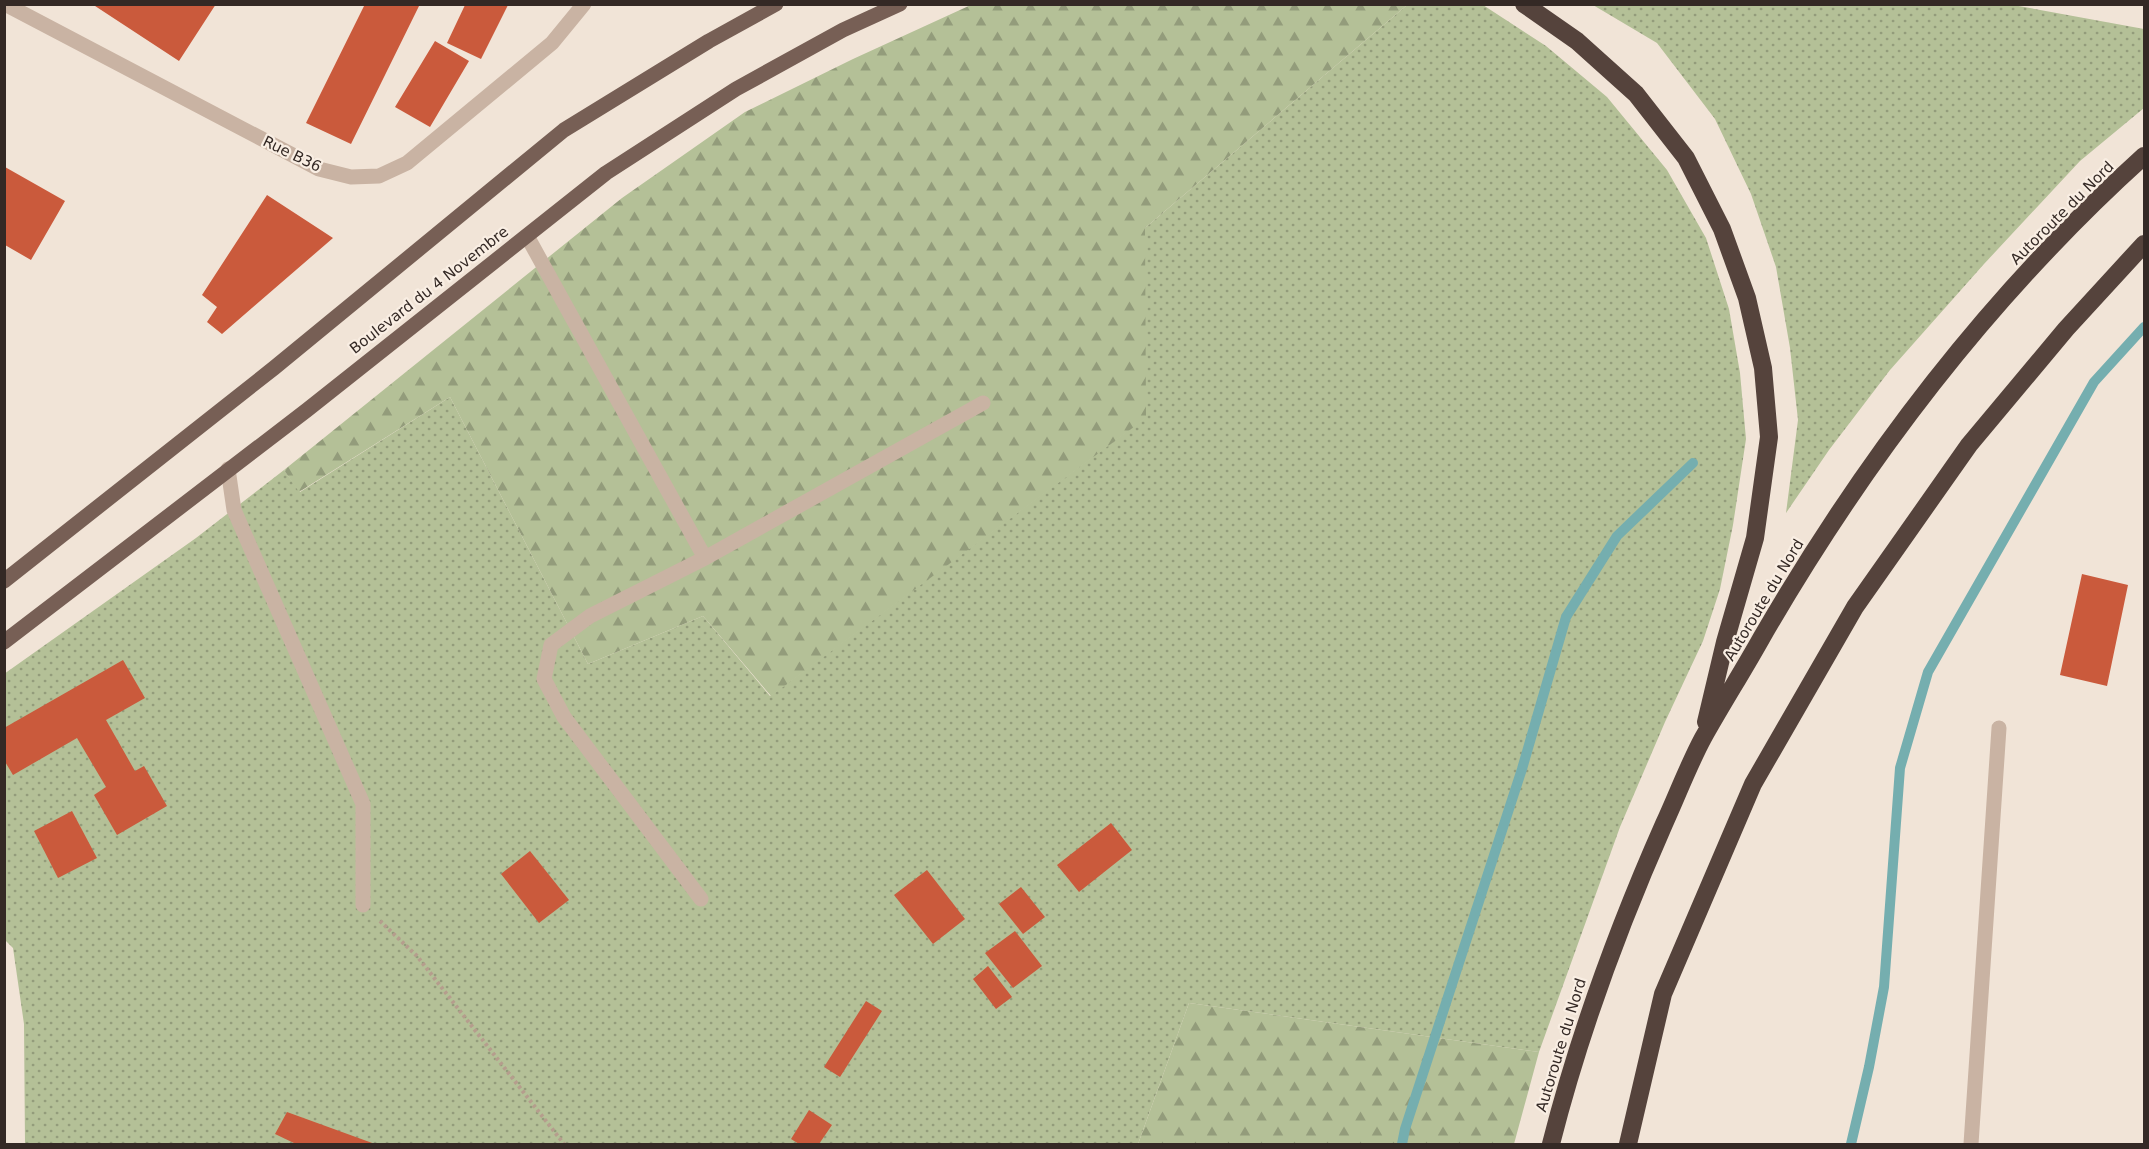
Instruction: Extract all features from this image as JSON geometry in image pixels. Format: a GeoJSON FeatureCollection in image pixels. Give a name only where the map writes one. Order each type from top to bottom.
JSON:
{"type":"FeatureCollection","features":[{"type":"Feature","properties":{"kind":"highway"},"geometry":{"type":"LineString","coordinates":[[1524,4],[1577,41],[1636,94],[1686,158],[1722,229],[1747,298],[1763,368],[1768,437],[1755,538],[1725,642],[1702,741]]}},
{"type":"Feature","properties":{"kind":"highway","name":"Autoroute du Nord"},"geometry":{"type":"LineString","coordinates":[[1551,1144],[1562,1101],[1602,975],[1651,854],[1702,741],[1803,567],[1859,482],[1927,390],[2016,284],[2115,183],[2145,156]]}},
{"type":"Feature","properties":{"kind":"highway"},"geometry":{"type":"LineString","coordinates":[[1628,1144],[1663,994],[1753,784],[1855,608],[1969,444],[2066,329],[2145,244]]}},
{"type":"Feature","properties":{"kind":"main road"},"geometry":{"type":"LineString","coordinates":[[4,581],[274,368],[564,130],[709,40],[776,4]]}},
{"type":"Feature","properties":{"kind":"main road","name":"Boulevard du 4 Novembre"},"geometry":{"type":"LineString","coordinates":[[4,642],[228,470],[606,173],[736,89],[843,30],[900,4]]}},
{"type":"Feature","properties":{"kind":"street","name":"Rue B36"},"geometry":{"type":"LineString","coordinates":[[5,4],[319,169],[351,177],[379,176],[407,163],[552,43],[584,4]]}},
{"type":"Feature","properties":{"kind":"street"},"geometry":{"type":"LineString","coordinates":[[527,236],[705,558]]}},
{"type":"Feature","properties":{"kind":"street"},"geometry":{"type":"LineString","coordinates":[[701,899],[564,717],[544,679],[551,645],[590,616],[705,558],[983,403]]}},
{"type":"Feature","properties":{"kind":"street"},"geometry":{"type":"LineString","coordinates":[[228,470],[234,510],[363,804],[363,905]]}},
{"type":"Feature","properties":{"kind":"street"},"geometry":{"type":"LineString","coordinates":[[1971,1144],[1999,728]]}},
{"type":"Feature","properties":{"kind":"path"},"geometry":{"type":"LineString","coordinates":[[363,905],[417,956],[564,1144]]}},
{"type":"Feature","properties":{"kind":"green space"},"geometry":{"type":"Polygon","coordinates":[[[973,4],[1407,5],[1145,228],[1146,418],[771,696],[703,616],[588,664],[450,397],[299,492],[284,470],[622,198],[745,112],[973,4]]]}},
{"type":"Feature","properties":{"kind":"green space"},"geometry":{"type":"Polygon","coordinates":[[[1407,5],[1483,5],[1546,46],[1607,97],[1667,170],[1706,238],[1729,309],[1740,373],[1746,439],[1733,525],[1720,589],[1703,641],[1620,827],[1539,1052],[1189,1003],[1138,1144],[25,1144],[24,1024],[13,948],[4,939],[4,674],[196,538],[284,470],[300,492],[450,397],[588,664],[703,616],[770,696],[1145,418],[1145,228],[1407,5]]]}},
{"type":"Feature","properties":{"kind":"green space"},"geometry":{"type":"Polygon","coordinates":[[[1593,5],[2013,5],[2144,29],[2144,108],[2080,161],[1890,370],[1829,450],[1786,513],[1798,420],[1790,348],[1776,267],[1751,194],[1715,119],[1657,43],[1593,5]]]}},
{"type":"Feature","properties":{"kind":"green space"},"geometry":{"type":"Polygon","coordinates":[[[1189,1003],[1539,1052],[1514,1144],[1138,1144],[1189,1003]]]}},
{"type":"Feature","properties":{"kind":"building"},"geometry":{"type":"Polygon","coordinates":[[[92,4],[216,4],[179,61],[92,4]]]}},
{"type":"Feature","properties":{"kind":"building"},"geometry":{"type":"Polygon","coordinates":[[[365,4],[420,4],[351,144],[306,123],[365,4]]]}},
{"type":"Feature","properties":{"kind":"building"},"geometry":{"type":"Polygon","coordinates":[[[465,5],[508,5],[481,59],[447,43],[465,5]]]}},
{"type":"Feature","properties":{"kind":"building"},"geometry":{"type":"Polygon","coordinates":[[[435,41],[469,61],[430,127],[395,107],[435,41]]]}},
{"type":"Feature","properties":{"kind":"building"},"geometry":{"type":"Polygon","coordinates":[[[5,167],[65,201],[31,260],[5,245],[5,167]]]}},
{"type":"Feature","properties":{"kind":"building"},"geometry":{"type":"Polygon","coordinates":[[[267,195],[333,238],[222,334],[207,322],[217,307],[202,295],[267,195]]]}},
{"type":"Feature","properties":{"kind":"building"},"geometry":{"type":"Polygon","coordinates":[[[2082,574],[2128,585],[2107,686],[2060,675],[2082,574]]]}},
{"type":"Feature","properties":{"kind":"building"},"geometry":{"type":"Polygon","coordinates":[[[123,660],[145,698],[106,720],[135,771],[144,766],[167,806],[117,835],[94,795],[106,787],[77,738],[13,775],[4,760],[4,728],[123,660]]]}},
{"type":"Feature","properties":{"kind":"building"},"geometry":{"type":"Polygon","coordinates":[[[72,811],[97,858],[58,878],[34,831],[72,811]]]}},
{"type":"Feature","properties":{"kind":"building"},"geometry":{"type":"Polygon","coordinates":[[[1111,823],[1132,850],[1079,892],[1057,865],[1111,823]]]}},
{"type":"Feature","properties":{"kind":"building"},"geometry":{"type":"Polygon","coordinates":[[[530,851],[569,900],[539,923],[501,874],[530,851]]]}},
{"type":"Feature","properties":{"kind":"building"},"geometry":{"type":"Polygon","coordinates":[[[927,870],[965,919],[933,944],[894,895],[927,870]]]}},
{"type":"Feature","properties":{"kind":"building"},"geometry":{"type":"Polygon","coordinates":[[[1021,887],[1045,917],[1023,934],[999,904],[1021,887]]]}},
{"type":"Feature","properties":{"kind":"building"},"geometry":{"type":"Polygon","coordinates":[[[1015,931],[1042,966],[1013,988],[985,953],[1015,931]]]}},
{"type":"Feature","properties":{"kind":"building"},"geometry":{"type":"Polygon","coordinates":[[[988,966],[1012,997],[996,1009],[973,979],[988,966]]]}},
{"type":"Feature","properties":{"kind":"building"},"geometry":{"type":"Polygon","coordinates":[[[866,1001],[882,1011],[840,1077],[824,1067],[866,1001]]]}},
{"type":"Feature","properties":{"kind":"building"},"geometry":{"type":"Polygon","coordinates":[[[809,1110],[832,1125],[819,1144],[799,1144],[791,1139],[809,1110]]]}},
{"type":"Feature","properties":{"kind":"building"},"geometry":{"type":"Polygon","coordinates":[[[287,1112],[375,1144],[296,1144],[275,1134],[287,1112]]]}},
{"type":"Feature","properties":{"kind":"waterway"},"geometry":{"type":"LineString","coordinates":[[1851,1144],[1884,987],[1900,768],[1928,672],[2094,382],[2144,327]]}},
{"type":"Feature","properties":{"kind":"waterway"},"geometry":{"type":"LineString","coordinates":[[1402,1144],[1522,769],[1566,617],[1617,536],[1693,463]]}}]}
